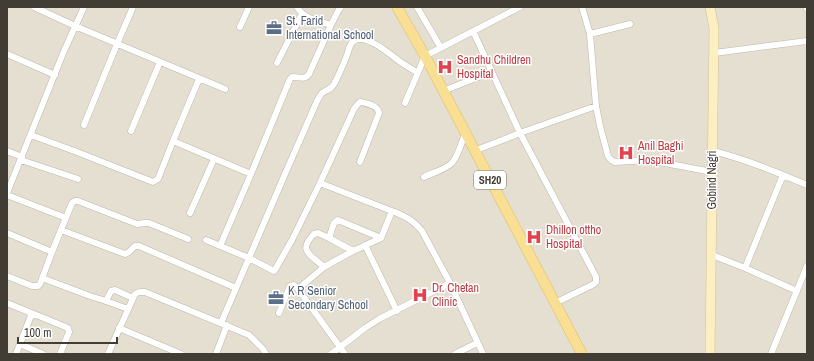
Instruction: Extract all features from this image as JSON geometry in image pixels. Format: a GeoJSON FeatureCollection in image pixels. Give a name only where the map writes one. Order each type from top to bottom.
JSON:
{"type":"FeatureCollection","features":[{"type":"Feature","properties":{"kind":"main road","name":"SH20"},"geometry":{"type":"LineString","coordinates":[[398,7],[582,354]]}},
{"type":"Feature","properties":{"kind":"street"},"geometry":{"type":"LineString","coordinates":[[34,7],[75,26],[225,89]]}},
{"type":"Feature","properties":{"kind":"street"},"geometry":{"type":"LineString","coordinates":[[66,218],[7,194],[84,7]]}},
{"type":"Feature","properties":{"kind":"street"},"geometry":{"type":"LineString","coordinates":[[84,125],[133,7]]}},
{"type":"Feature","properties":{"kind":"street"},"geometry":{"type":"LineString","coordinates":[[240,27],[249,7]]}},
{"type":"Feature","properties":{"kind":"street"},"geometry":{"type":"LineString","coordinates":[[297,7],[307,18],[331,25]]}},
{"type":"Feature","properties":{"kind":"street"},"geometry":{"type":"LineString","coordinates":[[220,246],[290,79],[294,76],[303,78],[306,77],[341,7]]}},
{"type":"Feature","properties":{"kind":"street"},"geometry":{"type":"LineString","coordinates":[[417,7],[441,48]]}},
{"type":"Feature","properties":{"kind":"street"},"geometry":{"type":"LineString","coordinates":[[405,102],[425,56],[520,7]]}},
{"type":"Feature","properties":{"kind":"street"},"geometry":{"type":"LineString","coordinates":[[582,7],[590,34],[596,106],[603,139],[608,156],[611,160],[615,162],[649,160],[712,172]]}},
{"type":"Feature","properties":{"kind":"street","name":"Gobind Nagri"},"geometry":{"type":"LineString","coordinates":[[710,7],[714,28],[710,354]]}},
{"type":"Feature","properties":{"kind":"street"},"geometry":{"type":"LineString","coordinates":[[277,63],[302,14]]}},
{"type":"Feature","properties":{"kind":"street"},"geometry":{"type":"LineString","coordinates":[[590,34],[630,24]]}},
{"type":"Feature","properties":{"kind":"street"},"geometry":{"type":"LineString","coordinates":[[473,31],[520,133],[597,280],[594,284],[555,303]]}},
{"type":"Feature","properties":{"kind":"street"},"geometry":{"type":"LineString","coordinates":[[220,323],[317,101],[323,92],[331,89],[334,85],[354,40],[360,38],[374,43],[417,72]]}},
{"type":"Feature","properties":{"kind":"street"},"geometry":{"type":"LineString","coordinates":[[714,53],[807,41]]}},
{"type":"Feature","properties":{"kind":"street"},"geometry":{"type":"LineString","coordinates":[[7,54],[55,75]]}},
{"type":"Feature","properties":{"kind":"street"},"geometry":{"type":"LineString","coordinates":[[131,131],[160,62]]}},
{"type":"Feature","properties":{"kind":"street"},"geometry":{"type":"LineString","coordinates":[[443,92],[491,72]]}},
{"type":"Feature","properties":{"kind":"street"},"geometry":{"type":"LineString","coordinates":[[31,135],[153,182],[158,178],[199,79]]}},
{"type":"Feature","properties":{"kind":"street"},"geometry":{"type":"LineString","coordinates":[[206,240],[275,270],[292,240],[320,183],[354,109],[360,102],[376,107],[379,110],[379,113],[360,162]]}},
{"type":"Feature","properties":{"kind":"street"},"geometry":{"type":"LineString","coordinates":[[474,151],[596,106]]}},
{"type":"Feature","properties":{"kind":"street"},"geometry":{"type":"LineString","coordinates":[[424,177],[452,162],[456,157],[465,134]]}},
{"type":"Feature","properties":{"kind":"street"},"geometry":{"type":"LineString","coordinates":[[173,141],[251,174]]}},
{"type":"Feature","properties":{"kind":"street"},"geometry":{"type":"LineString","coordinates":[[7,151],[21,158],[78,179]]}},
{"type":"Feature","properties":{"kind":"street"},"geometry":{"type":"LineString","coordinates":[[713,151],[733,156],[807,185]]}},
{"type":"Feature","properties":{"kind":"street"},"geometry":{"type":"LineString","coordinates":[[190,213],[214,158]]}},
{"type":"Feature","properties":{"kind":"street"},"geometry":{"type":"LineString","coordinates":[[745,268],[783,175]]}},
{"type":"Feature","properties":{"kind":"street"},"geometry":{"type":"LineString","coordinates":[[320,183],[392,211],[417,224],[450,283],[483,354]]}},
{"type":"Feature","properties":{"kind":"street"},"geometry":{"type":"LineString","coordinates":[[7,276],[35,287],[40,284],[72,203],[75,201],[137,224],[145,222],[149,223],[188,239]]}},
{"type":"Feature","properties":{"kind":"street"},"geometry":{"type":"LineString","coordinates":[[298,289],[324,267],[381,238],[392,211]]}},
{"type":"Feature","properties":{"kind":"street"},"geometry":{"type":"LineString","coordinates":[[329,238],[334,223],[338,220],[381,238]]}},
{"type":"Feature","properties":{"kind":"street"},"geometry":{"type":"LineString","coordinates":[[61,230],[125,254],[135,246],[139,246],[236,288]]}},
{"type":"Feature","properties":{"kind":"street"},"geometry":{"type":"LineString","coordinates":[[7,233],[52,252]]}},
{"type":"Feature","properties":{"kind":"street"},"geometry":{"type":"LineString","coordinates":[[324,267],[307,251],[306,246],[308,240],[314,234],[318,233],[353,251]]}},
{"type":"Feature","properties":{"kind":"street"},"geometry":{"type":"LineString","coordinates":[[365,245],[397,311]]}},
{"type":"Feature","properties":{"kind":"street"},"geometry":{"type":"LineString","coordinates":[[712,255],[797,291]]}},
{"type":"Feature","properties":{"kind":"street"},"geometry":{"type":"LineString","coordinates":[[770,354],[807,266]]}},
{"type":"Feature","properties":{"kind":"street"},"geometry":{"type":"LineString","coordinates":[[42,278],[128,309]]}},
{"type":"Feature","properties":{"kind":"street"},"geometry":{"type":"LineString","coordinates":[[331,354],[379,319],[450,283]]}},
{"type":"Feature","properties":{"kind":"street"},"geometry":{"type":"LineString","coordinates":[[279,313],[292,284],[298,289],[345,354]]}},
{"type":"Feature","properties":{"kind":"street"},"geometry":{"type":"LineString","coordinates":[[106,301],[111,291],[116,290],[133,298]]}},
{"type":"Feature","properties":{"kind":"street"},"geometry":{"type":"LineString","coordinates":[[108,354],[133,298],[138,292],[145,292],[249,335],[264,352]]}},
{"type":"Feature","properties":{"kind":"street"},"geometry":{"type":"LineString","coordinates":[[7,303],[68,328],[69,332],[60,354]]}},
{"type":"Feature","properties":{"kind":"street"},"geometry":{"type":"LineString","coordinates":[[16,354],[32,313]]}},
{"type":"Feature","properties":{"kind":"street"},"geometry":{"type":"LineString","coordinates":[[216,354],[227,325]]}},
{"type":"Feature","properties":{"kind":"street"},"geometry":{"type":"LineString","coordinates":[[119,328],[181,354]]}},
{"type":"Feature","properties":{"kind":"street"},"geometry":{"type":"LineString","coordinates":[[455,354],[477,343]]}},
{"type":"Feature","properties":{"kind":"street"},"geometry":{"type":"LineString","coordinates":[[20,344],[43,354]]}},
{"type":"Feature","properties":{"kind":"shaded area"},"geometry":{"type":"Polygon","coordinates":[[[7,7],[807,7],[807,354],[7,354],[7,7]]]}},
{"type":"Feature","properties":{"kind":"place","name":"St. Farid International School"},"geometry":{"type":"Point","coordinates":[274,28]}},
{"type":"Feature","properties":{"kind":"place","name":"Sandhu Children Hospital"},"geometry":{"type":"Point","coordinates":[445,67]}},
{"type":"Feature","properties":{"kind":"place","name":"Anil Baghi Hospital"},"geometry":{"type":"Point","coordinates":[626,153]}},
{"type":"Feature","properties":{"kind":"place","name":"Dhillon ottho Hospital"},"geometry":{"type":"Point","coordinates":[534,237]}},
{"type":"Feature","properties":{"kind":"place","name":"Dr. Chetan Clinic"},"geometry":{"type":"Point","coordinates":[420,295]}},
{"type":"Feature","properties":{"kind":"place","name":"K R Senior Secondary School"},"geometry":{"type":"Point","coordinates":[276,298]}}]}
